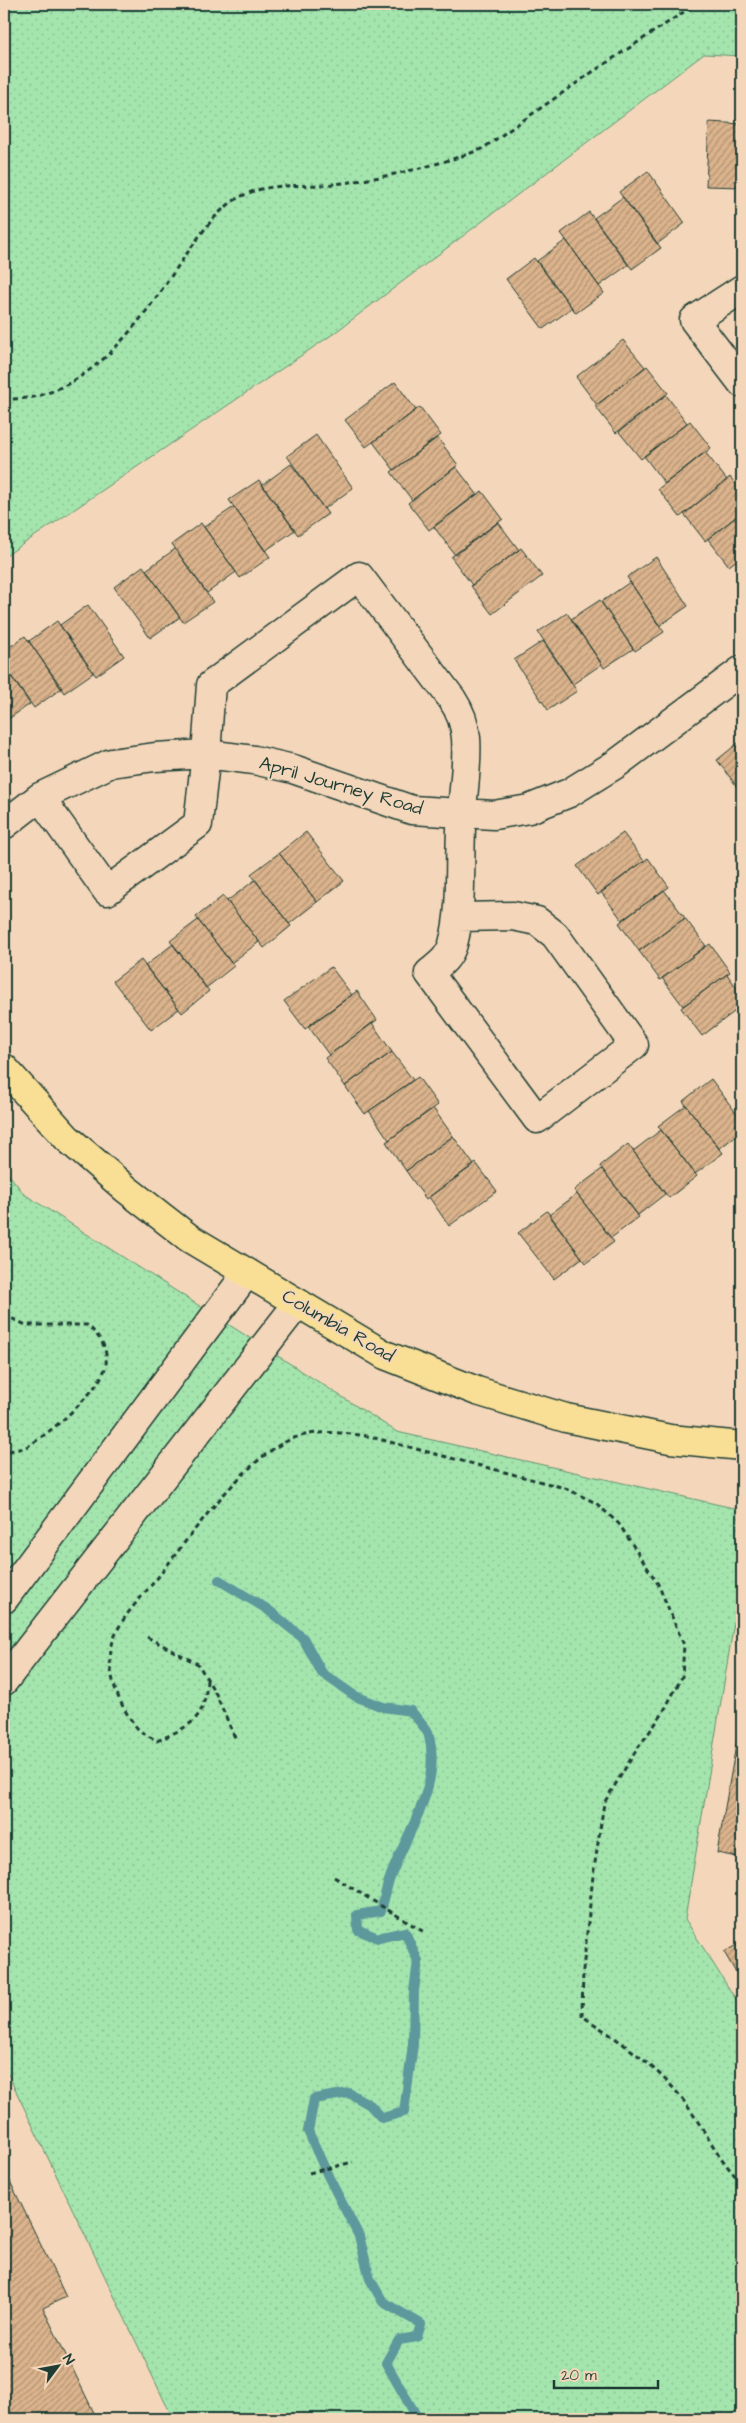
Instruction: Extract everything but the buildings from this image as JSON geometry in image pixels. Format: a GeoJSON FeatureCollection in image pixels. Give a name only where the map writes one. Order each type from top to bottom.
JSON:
{"type":"FeatureCollection","features":[{"type":"Feature","properties":{"kind":"main road","name":"Columbia Road"},"geometry":{"type":"LineString","coordinates":[[4,1068],[67,1138],[126,1190],[189,1238],[385,1355],[476,1391],[566,1418],[670,1439],[742,1446]]}},
{"type":"Feature","properties":{"kind":"street"},"geometry":{"type":"LineString","coordinates":[[742,289],[694,320],[742,383]]}},
{"type":"Feature","properties":{"kind":"street"},"geometry":{"type":"LineString","coordinates":[[40,797],[107,891],[198,824],[211,685],[359,576],[461,713],[466,736],[467,760],[462,814],[458,917],[452,945],[445,960],[429,973],[537,1119],[634,1045],[555,935],[537,921],[513,916],[458,917]]}},
{"type":"Feature","properties":{"kind":"street","name":"April Journey Road"},"geometry":{"type":"LineString","coordinates":[[4,825],[40,797],[111,763],[155,757],[206,754],[254,760],[294,768],[412,810],[494,815],[529,809],[569,793],[616,764],[742,670]]}},
{"type":"Feature","properties":{"kind":"street"},"geometry":{"type":"LineString","coordinates":[[4,1599],[247,1273]]}},
{"type":"Feature","properties":{"kind":"street"},"geometry":{"type":"LineString","coordinates":[[4,1681],[298,1303]]}},
{"type":"Feature","properties":{"kind":"path"},"geometry":{"type":"LineString","coordinates":[[4,399],[40,396],[60,388],[76,379],[116,348],[139,323],[209,222],[236,199],[252,190],[333,184],[376,178],[464,156],[482,149],[591,73],[696,4]]}},
{"type":"Feature","properties":{"kind":"path"},"geometry":{"type":"LineString","coordinates":[[4,1315],[26,1325],[87,1325],[102,1338],[106,1364],[100,1381],[67,1417],[26,1448],[4,1452]]}},
{"type":"Feature","properties":{"kind":"path"},"geometry":{"type":"LineString","coordinates":[[207,1680],[206,1702],[197,1717],[180,1731],[157,1741],[139,1730],[127,1712],[111,1676],[112,1645],[124,1620],[201,1522],[245,1474],[266,1454],[286,1441],[320,1432],[342,1432],[366,1436],[565,1488],[596,1503],[619,1524],[658,1584],[684,1645],[683,1669],[682,1677],[661,1716],[637,1749],[604,1803],[593,1876],[583,1970],[582,2016],[662,2077],[680,2096],[705,2137],[742,2183]]}},
{"type":"Feature","properties":{"kind":"path"},"geometry":{"type":"LineString","coordinates":[[147,1637],[198,1664],[216,1694],[236,1740]]}},
{"type":"Feature","properties":{"kind":"path"},"geometry":{"type":"LineString","coordinates":[[334,1877],[424,1932]]}},
{"type":"Feature","properties":{"kind":"path"},"geometry":{"type":"LineString","coordinates":[[309,2173],[351,2163]]}},
{"type":"Feature","properties":{"kind":"green space"},"geometry":{"type":"Polygon","coordinates":[[[4,4],[742,4],[742,56],[704,54],[333,334],[4,557],[4,4]]]}},
{"type":"Feature","properties":{"kind":"green space"},"geometry":{"type":"Polygon","coordinates":[[[4,1168],[24,1194],[397,1432],[742,1510],[742,1574],[685,1919],[742,2009],[742,2419],[173,2419],[4,2066],[4,1168]]]}},
{"type":"Feature","properties":{"kind":"waterway"},"geometry":{"type":"LineString","coordinates":[[219,1580],[267,1609],[303,1638],[322,1673],[355,1696],[383,1707],[411,1711],[424,1726],[429,1736],[432,1755],[427,1791],[390,1878],[381,1911],[357,1915],[358,1930],[378,1938],[405,1932],[418,1961],[414,1991],[413,2044],[404,2112],[382,2118],[370,2105],[349,2093],[314,2099],[308,2131],[328,2176],[359,2236],[370,2279],[383,2302],[421,2324],[417,2337],[399,2340],[386,2363],[418,2419]]}}]}
